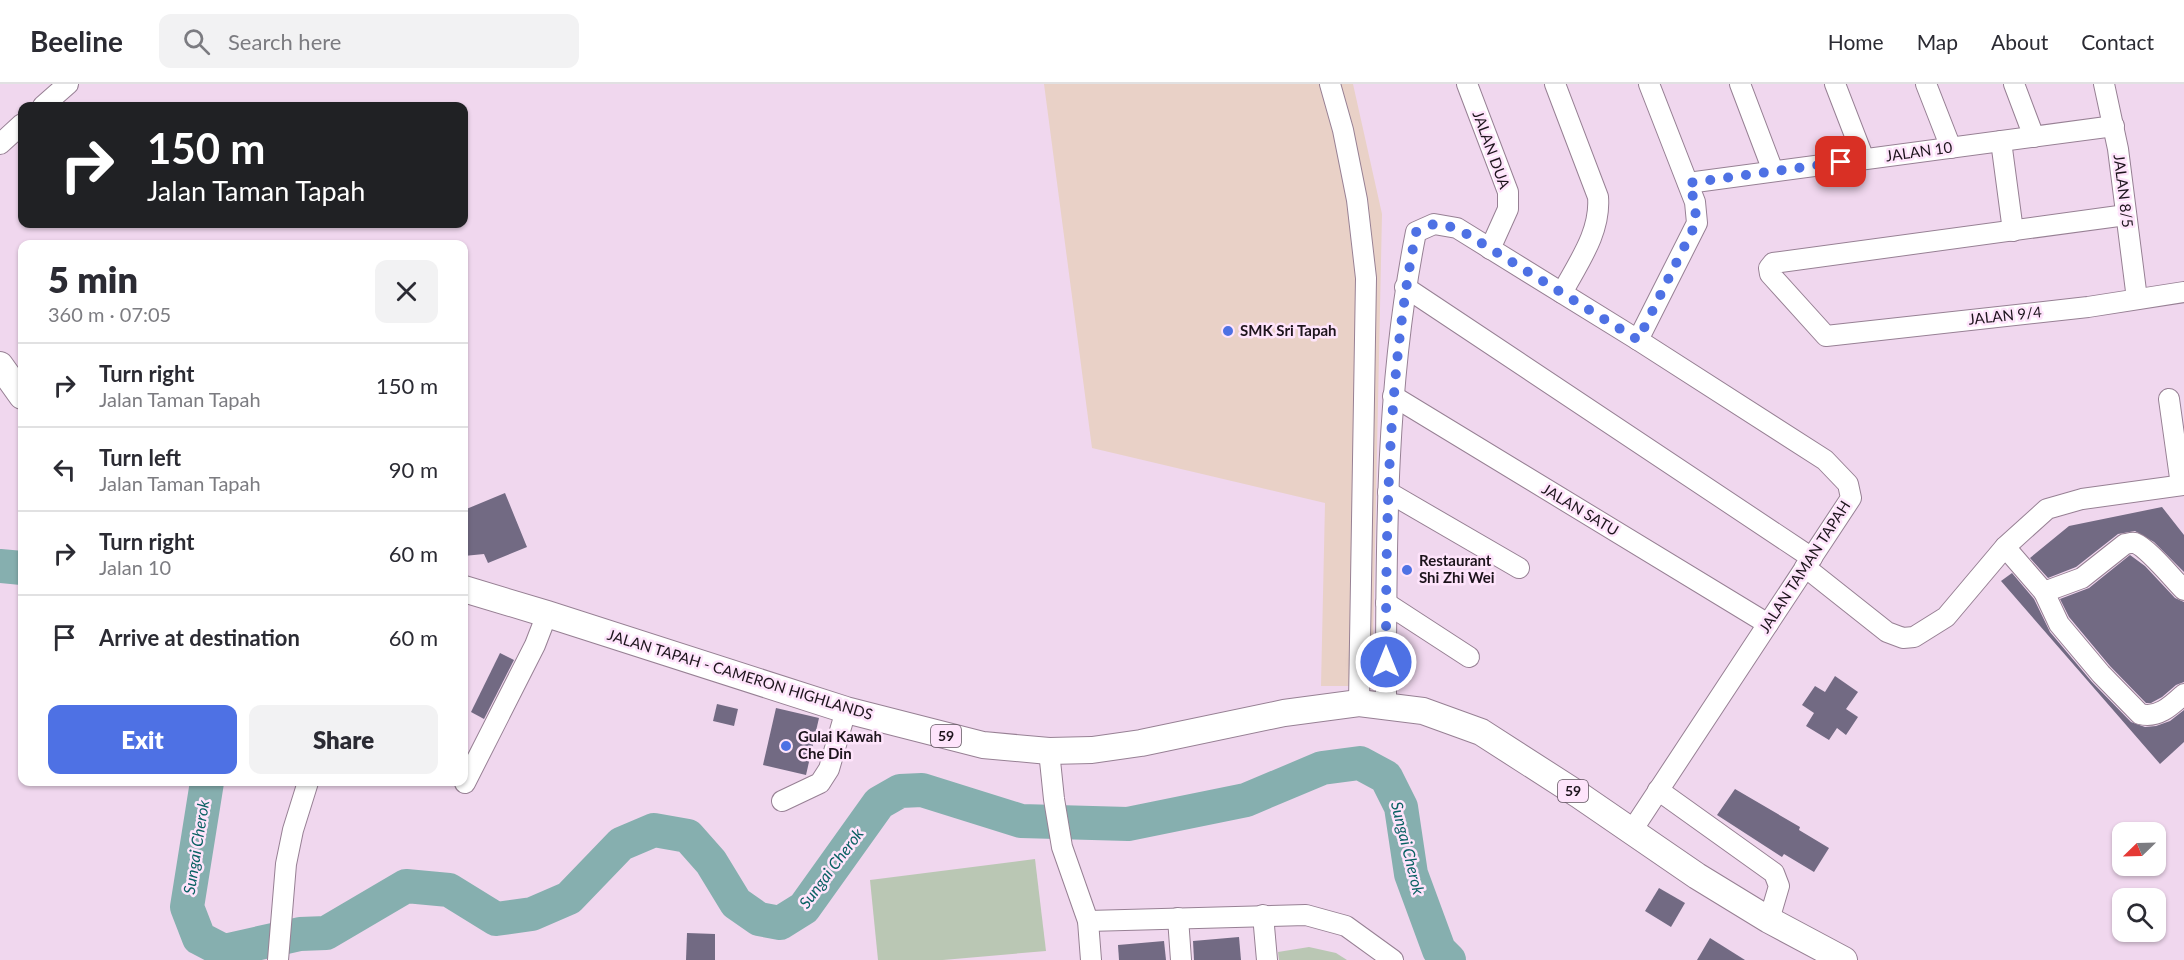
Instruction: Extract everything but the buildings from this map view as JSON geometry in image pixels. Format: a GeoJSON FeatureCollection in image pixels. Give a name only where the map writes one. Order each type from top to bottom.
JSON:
{"type":"FeatureCollection","features":[{"type":"Feature","properties":{"kind":"main road"},"geometry":{"type":"LineString","coordinates":[[0,365],[18,390]]}},
{"type":"Feature","properties":{"kind":"main road","name":"JALAN TAPAH - CAMERON HIGHLANDS"},"geometry":{"type":"LineString","coordinates":[[468,590],[846,710],[983,746],[1092,750],[1141,743],[1284,713],[1359,703],[1423,711],[1481,732],[1579,795],[1697,876],[1769,920],[1844,960]]}},
{"type":"Feature","properties":{"kind":"street"},"geometry":{"type":"LineString","coordinates":[[48,102],[68,84]]}},
{"type":"Feature","properties":{"kind":"street"},"geometry":{"type":"LineString","coordinates":[[1330,84],[1343,130],[1357,200],[1366,278],[1359,703]]}},
{"type":"Feature","properties":{"kind":"street","name":"JALAN DUA"},"geometry":{"type":"LineString","coordinates":[[1467,84],[1508,192],[1508,209],[1490,249]]}},
{"type":"Feature","properties":{"kind":"street"},"geometry":{"type":"LineString","coordinates":[[1555,84],[1598,197],[1600,213],[1594,231],[1562,293]]}},
{"type":"Feature","properties":{"kind":"street"},"geometry":{"type":"LineString","coordinates":[[1638,340],[1696,223],[1695,202],[1649,84]]}},
{"type":"Feature","properties":{"kind":"street"},"geometry":{"type":"LineString","coordinates":[[1740,84],[1773,171]]}},
{"type":"Feature","properties":{"kind":"street"},"geometry":{"type":"LineString","coordinates":[[1835,84],[1864,159]]}},
{"type":"Feature","properties":{"kind":"street"},"geometry":{"type":"LineString","coordinates":[[1926,84],[1951,148]]}},
{"type":"Feature","properties":{"kind":"street"},"geometry":{"type":"LineString","coordinates":[[2014,84],[2034,137]]}},
{"type":"Feature","properties":{"kind":"street","name":"JALAN 8/5"},"geometry":{"type":"LineString","coordinates":[[2104,84],[2114,126],[2137,299]]}},
{"type":"Feature","properties":{"kind":"street","name":"JALAN 10"},"geometry":{"type":"LineString","coordinates":[[1688,183],[2114,126]]}},
{"type":"Feature","properties":{"kind":"street"},"geometry":{"type":"LineString","coordinates":[[0,144],[18,128]]}},
{"type":"Feature","properties":{"kind":"street"},"geometry":{"type":"LineString","coordinates":[[2001,141],[2013,231],[2126,215]]}},
{"type":"Feature","properties":{"kind":"street","name":"JALAN TAMAN TAPAH"},"geometry":{"type":"LineString","coordinates":[[1405,286],[1416,232],[1434,224],[1457,228],[1825,460],[1848,484],[1851,498],[1631,832]]}},
{"type":"Feature","properties":{"kind":"street","name":"JALAN 9/4"},"geometry":{"type":"LineString","coordinates":[[2013,231],[1773,263],[1769,268],[1770,274],[1826,336],[2184,292]]}},
{"type":"Feature","properties":{"kind":"street"},"geometry":{"type":"LineString","coordinates":[[1386,705],[1388,492],[1393,396],[1405,286],[1809,562],[1887,632],[1903,638],[1914,637],[1946,617],[2005,547],[2047,509],[2082,500],[2183,485],[2169,399]]}},
{"type":"Feature","properties":{"kind":"street","name":"JALAN SATU"},"geometry":{"type":"LineString","coordinates":[[1393,396],[1768,624]]}},
{"type":"Feature","properties":{"kind":"street"},"geometry":{"type":"LineString","coordinates":[[1388,492],[1519,568]]}},
{"type":"Feature","properties":{"kind":"street"},"geometry":{"type":"LineString","coordinates":[[2044,592],[2082,578],[2125,544],[2130,543],[2134,543],[2153,558],[2184,590]]}},
{"type":"Feature","properties":{"kind":"street"},"geometry":{"type":"LineString","coordinates":[[2005,547],[2044,592],[2060,624],[2101,674],[2140,714],[2154,715],[2173,705],[2184,694]]}},
{"type":"Feature","properties":{"kind":"street"},"geometry":{"type":"LineString","coordinates":[[1386,603],[1469,657]]}},
{"type":"Feature","properties":{"kind":"street"},"geometry":{"type":"LineString","coordinates":[[468,777],[535,645],[547,614]]}},
{"type":"Feature","properties":{"kind":"street"},"geometry":{"type":"LineString","coordinates":[[782,801],[820,783],[829,769],[846,710]]}},
{"type":"Feature","properties":{"kind":"street"},"geometry":{"type":"LineString","coordinates":[[1049,750],[1062,847],[1088,921],[1091,960]]}},
{"type":"Feature","properties":{"kind":"street"},"geometry":{"type":"LineString","coordinates":[[278,960],[286,864],[293,830],[307,786]]}},
{"type":"Feature","properties":{"kind":"street"},"geometry":{"type":"LineString","coordinates":[[1658,790],[1774,873],[1779,886],[1769,920]]}},
{"type":"Feature","properties":{"kind":"street"},"geometry":{"type":"LineString","coordinates":[[1263,915],[1267,960]]}},
{"type":"Feature","properties":{"kind":"street"},"geometry":{"type":"LineString","coordinates":[[1088,921],[1306,915],[1346,926],[1393,960]]}},
{"type":"Feature","properties":{"kind":"street"},"geometry":{"type":"LineString","coordinates":[[1178,918],[1181,960]]}},
{"type":"Feature","properties":{"kind":"shaded area","name":"SMK Sri Tapah"},"geometry":{"type":"Polygon","coordinates":[[[1044,84],[1353,84],[1382,214],[1372,689],[1359,686],[1321,686],[1325,503],[1092,448],[1044,84]]]}},
{"type":"Feature","properties":{"kind":"green space"},"geometry":{"type":"Polygon","coordinates":[[[1035,859],[1046,951],[943,960],[878,960],[870,880],[1035,859]]]}},
{"type":"Feature","properties":{"kind":"green space"},"geometry":{"type":"Polygon","coordinates":[[[1309,947],[1336,953],[1347,960],[1279,960],[1278,952],[1309,947]]]}},
{"type":"Feature","properties":{"kind":"waterway","name":"Sungai Cherok"},"geometry":{"type":"LineString","coordinates":[[0,566],[18,568]]}},
{"type":"Feature","properties":{"kind":"waterway","name":"Sungai Cherok"},"geometry":{"type":"LineString","coordinates":[[206,786],[187,907],[199,938],[224,951],[300,934],[326,933],[406,886],[449,890],[496,919],[532,914],[569,898],[621,844],[654,830],[688,836],[711,862],[736,903],[759,919],[780,923],[804,908],[879,803],[900,791],[922,790],[1021,821],[1128,824],[1246,800],[1322,768],[1360,763],[1386,777],[1401,807],[1411,874],[1439,950],[1449,960]]}},
{"type":"Feature","properties":{"kind":"place","name":"SMK Sri Tapah"},"geometry":{"type":"Point","coordinates":[1228,331]}},
{"type":"Feature","properties":{"kind":"place","name":"Restaurant Shi Zhi Wei"},"geometry":{"type":"Point","coordinates":[1407,570]}},
{"type":"Feature","properties":{"kind":"place","name":"Gulai Kawah Che Din"},"geometry":{"type":"Point","coordinates":[786,746]}},
{"type":"Feature","properties":{"kind":"route"},"geometry":{"type":"LineString","coordinates":[[1386,662],[1388,492],[1393,396],[1405,286],[1416,232],[1434,224],[1457,228],[1638,340],[1696,223],[1695,202],[1688,183],[1841,162]]}}]}
